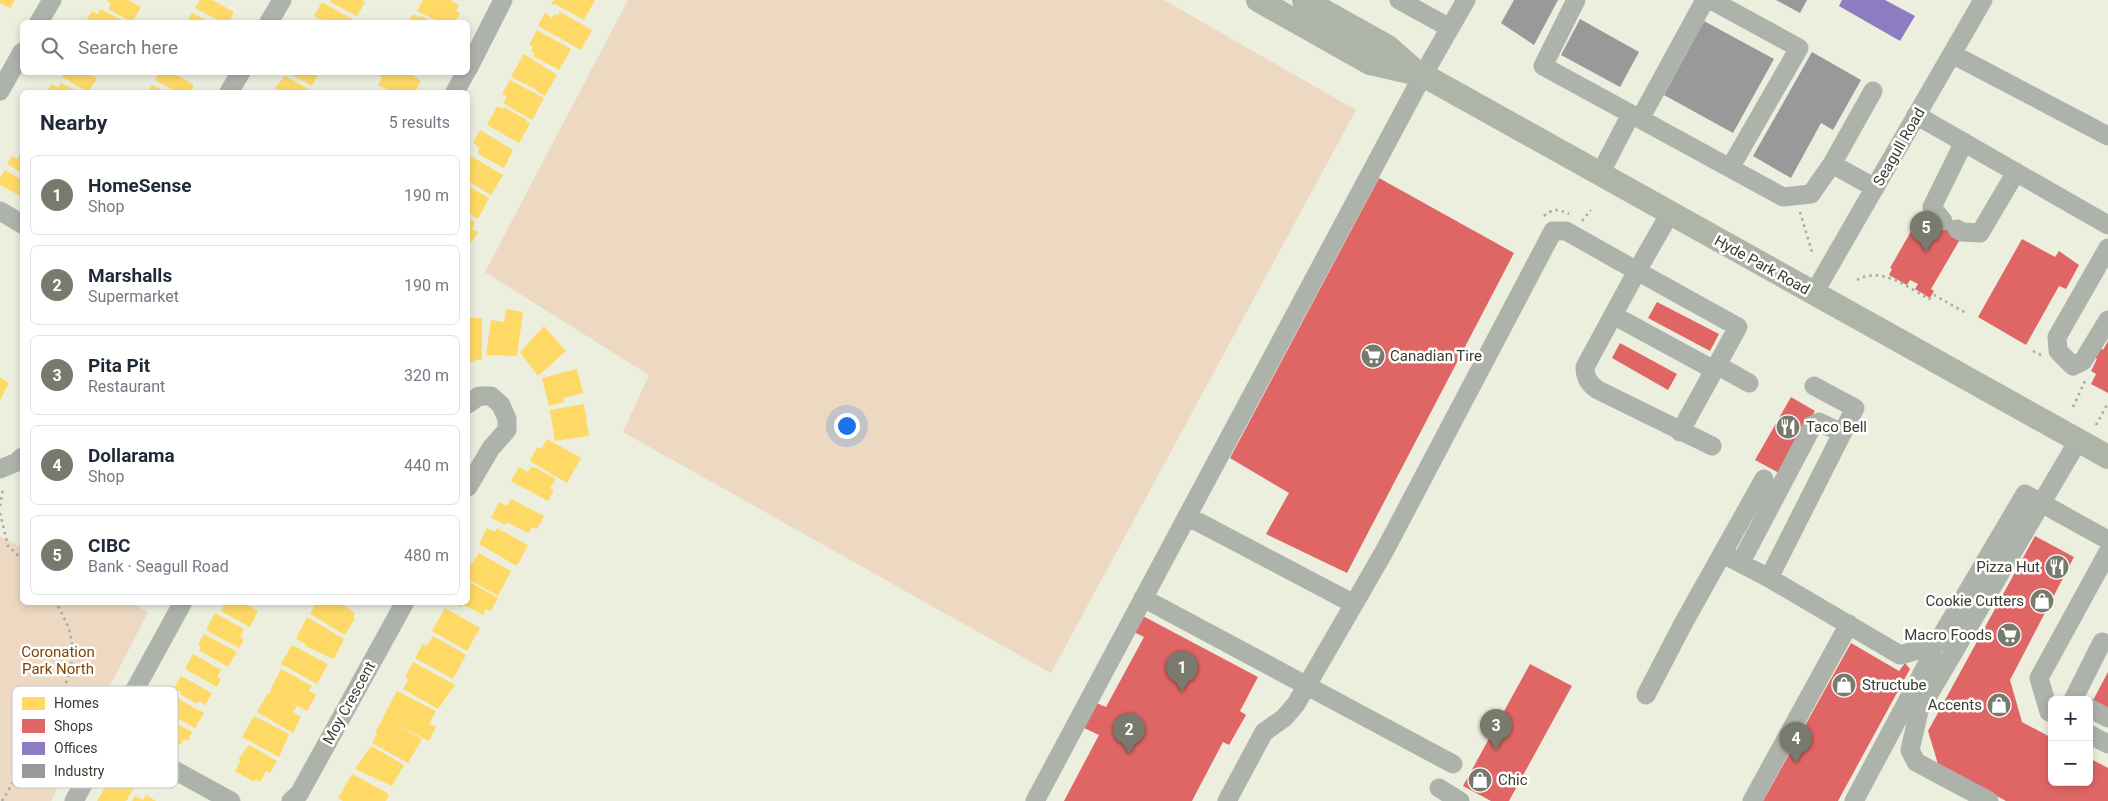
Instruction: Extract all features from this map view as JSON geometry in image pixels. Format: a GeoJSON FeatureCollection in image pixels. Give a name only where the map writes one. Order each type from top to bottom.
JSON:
{"type":"FeatureCollection","features":[{"type":"Feature","properties":{"kind":"main road","name":"Hyde Park Road"},"geometry":{"type":"LineString","coordinates":[[1258,0],[1370,63],[1419,74]]}},
{"type":"Feature","properties":{"kind":"main road","name":"Hyde Park Road"},"geometry":{"type":"LineString","coordinates":[[1304,0],[1388,47],[1419,74],[2078,441],[2106,451]]}},
{"type":"Feature","properties":{"kind":"street"},"geometry":{"type":"LineString","coordinates":[[40,20],[52,0]]}},
{"type":"Feature","properties":{"kind":"street"},"geometry":{"type":"LineString","coordinates":[[270,20],[282,0]]}},
{"type":"Feature","properties":{"kind":"street"},"geometry":{"type":"LineString","coordinates":[[470,65],[503,0]]}},
{"type":"Feature","properties":{"kind":"street"},"geometry":{"type":"LineString","coordinates":[[1398,0],[1450,28]]}},
{"type":"Feature","properties":{"kind":"street"},"geometry":{"type":"LineString","coordinates":[[1035,801],[1144,598],[1419,74],[1450,28],[1466,0]]}},
{"type":"Feature","properties":{"kind":"street"},"geometry":{"type":"LineString","coordinates":[[1576,0],[1543,66],[1783,197],[1811,194],[1832,164],[1873,92]]}},
{"type":"Feature","properties":{"kind":"street"},"geometry":{"type":"LineString","coordinates":[[1600,174],[1705,0]]}},
{"type":"Feature","properties":{"kind":"street"},"geometry":{"type":"LineString","coordinates":[[1711,0],[1798,48],[1730,168]]}},
{"type":"Feature","properties":{"kind":"street","name":"Seagull Road"},"geometry":{"type":"LineString","coordinates":[[1814,293],[1984,0]]}},
{"type":"Feature","properties":{"kind":"street"},"geometry":{"type":"LineString","coordinates":[[1952,54],[2108,136]]}},
{"type":"Feature","properties":{"kind":"street"},"geometry":{"type":"LineString","coordinates":[[0,91],[20,56]]}},
{"type":"Feature","properties":{"kind":"street"},"geometry":{"type":"LineString","coordinates":[[230,90],[239,75]]}},
{"type":"Feature","properties":{"kind":"street"},"geometry":{"type":"LineString","coordinates":[[456,90],[464,75]]}},
{"type":"Feature","properties":{"kind":"street"},"geometry":{"type":"LineString","coordinates":[[1916,116],[2108,225]]}},
{"type":"Feature","properties":{"kind":"street"},"geometry":{"type":"LineString","coordinates":[[1964,142],[1932,207],[1950,225],[1962,232],[1980,233],[2016,172]]}},
{"type":"Feature","properties":{"kind":"street"},"geometry":{"type":"LineString","coordinates":[[1832,164],[1875,188]]}},
{"type":"Feature","properties":{"kind":"street"},"geometry":{"type":"LineString","coordinates":[[0,211],[20,223]]}},
{"type":"Feature","properties":{"kind":"street"},"geometry":{"type":"LineString","coordinates":[[1670,213],[1585,367],[1585,374],[1590,384],[1680,432],[1712,446]]}},
{"type":"Feature","properties":{"kind":"street"},"geometry":{"type":"LineString","coordinates":[[1227,801],[1264,732],[1284,718],[1296,704],[1385,550],[1553,231],[1566,231],[1738,328],[1680,432]]}},
{"type":"Feature","properties":{"kind":"street"},"geometry":{"type":"LineString","coordinates":[[2108,248],[2057,337],[2058,352],[2073,366],[2083,361],[2108,320]]}},
{"type":"Feature","properties":{"kind":"street"},"geometry":{"type":"LineString","coordinates":[[1613,315],[1748,383]]}},
{"type":"Feature","properties":{"kind":"street"},"geometry":{"type":"LineString","coordinates":[[1769,578],[1855,408],[1814,386]]}},
{"type":"Feature","properties":{"kind":"street"},"geometry":{"type":"LineString","coordinates":[[470,403],[479,396],[491,396],[501,405],[507,420],[507,430],[491,448],[470,484]]}},
{"type":"Feature","properties":{"kind":"street"},"geometry":{"type":"LineString","coordinates":[[1741,562],[1813,425],[1819,422],[1842,433]]}},
{"type":"Feature","properties":{"kind":"street"},"geometry":{"type":"LineString","coordinates":[[1989,801],[1916,762],[1910,750],[1920,711],[2078,441]]}},
{"type":"Feature","properties":{"kind":"street"},"geometry":{"type":"LineString","coordinates":[[0,469],[20,459]]}},
{"type":"Feature","properties":{"kind":"street"},"geometry":{"type":"LineString","coordinates":[[1646,695],[1684,622],[1764,479]]}},
{"type":"Feature","properties":{"kind":"street"},"geometry":{"type":"LineString","coordinates":[[1723,554],[1741,562],[1900,655],[1936,645],[2024,494],[2108,540]]}},
{"type":"Feature","properties":{"kind":"street"},"geometry":{"type":"LineString","coordinates":[[1187,516],[1354,604]]}},
{"type":"Feature","properties":{"kind":"street"},"geometry":{"type":"LineString","coordinates":[[2048,708],[2040,678],[2101,583],[2108,552]]}},
{"type":"Feature","properties":{"kind":"street"},"geometry":{"type":"LineString","coordinates":[[1144,598],[1453,764]]}},
{"type":"Feature","properties":{"kind":"street"},"geometry":{"type":"LineString","coordinates":[[137,686],[181,605]]}},
{"type":"Feature","properties":{"kind":"street","name":"Moy Crescent"},"geometry":{"type":"LineString","coordinates":[[291,801],[299,794],[403,605]]}},
{"type":"Feature","properties":{"kind":"street"},"geometry":{"type":"LineString","coordinates":[[1752,801],[1849,624]]}},
{"type":"Feature","properties":{"kind":"street"},"geometry":{"type":"LineString","coordinates":[[2075,696],[2102,642]]}},
{"type":"Feature","properties":{"kind":"street"},"geometry":{"type":"LineString","coordinates":[[1854,801],[1932,655],[1932,646]]}},
{"type":"Feature","properties":{"kind":"street"},"geometry":{"type":"LineString","coordinates":[[2093,710],[2108,718]]}},
{"type":"Feature","properties":{"kind":"street"},"geometry":{"type":"LineString","coordinates":[[2093,736],[2108,744]]}},
{"type":"Feature","properties":{"kind":"street"},"geometry":{"type":"LineString","coordinates":[[178,772],[231,801]]}},
{"type":"Feature","properties":{"kind":"street"},"geometry":{"type":"LineString","coordinates":[[74,801],[81,788]]}},
{"type":"Feature","properties":{"kind":"street"},"geometry":{"type":"LineString","coordinates":[[1438,788],[1460,801]]}},
{"type":"Feature","properties":{"kind":"path"},"geometry":{"type":"LineString","coordinates":[[1796,196],[1812,252]]}},
{"type":"Feature","properties":{"kind":"path"},"geometry":{"type":"LineString","coordinates":[[1857,280],[1864,276],[1887,276],[1929,299],[1934,295],[1966,313]]}},
{"type":"Feature","properties":{"kind":"path"},"geometry":{"type":"LineString","coordinates":[[2096,425],[2108,403]]}},
{"type":"Feature","properties":{"kind":"path"},"geometry":{"type":"LineString","coordinates":[[0,506],[3,489]]}},
{"type":"Feature","properties":{"kind":"path"},"geometry":{"type":"LineString","coordinates":[[0,513],[8,546],[20,557]]}},
{"type":"Feature","properties":{"kind":"path"},"geometry":{"type":"LineString","coordinates":[[57,605],[70,634],[73,652],[64,686]]}},
{"type":"Feature","properties":{"kind":"path"},"geometry":{"type":"LineString","coordinates":[[2,801],[12,784]]}},
{"type":"Feature","properties":{"kind":"green space"},"geometry":{"type":"Polygon","coordinates":[[[628,0],[1164,0],[1356,110],[1051,673],[623,432],[649,375],[485,272],[628,0]]]}},
{"type":"Feature","properties":{"kind":"green space","name":"Coronation Park North"},"geometry":{"type":"Polygon","coordinates":[[[0,536],[20,547],[20,605],[134,605],[148,612],[110,686],[12,686],[12,788],[58,788],[51,801],[0,801],[0,536]]]}},
{"type":"Feature","properties":{"kind":"building: Homes"},"geometry":{"type":"Polygon","coordinates":[[[0,0],[15,0],[10,8],[0,3],[0,0]]]}},
{"type":"Feature","properties":{"kind":"building: Homes"},"geometry":{"type":"Polygon","coordinates":[[[106,0],[128,0],[141,7],[133,20],[128,20],[108,9],[111,3],[106,0]]]}},
{"type":"Feature","properties":{"kind":"building: Homes"},"geometry":{"type":"Polygon","coordinates":[[[200,0],[212,0],[234,12],[230,20],[218,20],[195,8],[200,0]]]}},
{"type":"Feature","properties":{"kind":"building: Homes"},"geometry":{"type":"Polygon","coordinates":[[[331,0],[362,0],[365,2],[357,16],[330,2],[331,0]]]}},
{"type":"Feature","properties":{"kind":"building: Homes"},"geometry":{"type":"Polygon","coordinates":[[[423,0],[450,0],[459,5],[456,11],[460,13],[456,20],[435,20],[417,11],[423,0]]]}},
{"type":"Feature","properties":{"kind":"building: Homes"},"geometry":{"type":"Polygon","coordinates":[[[554,0],[595,0],[584,20],[555,4],[551,5],[554,0]]]}},
{"type":"Feature","properties":{"kind":"building: Homes"},"geometry":{"type":"Polygon","coordinates":[[[322,2],[354,20],[322,20],[314,16],[322,2]]]}},
{"type":"Feature","properties":{"kind":"building: Homes"},"geometry":{"type":"Polygon","coordinates":[[[100,9],[122,20],[87,20],[92,11],[98,14],[100,9]]]}},
{"type":"Feature","properties":{"kind":"building: Homes"},"geometry":{"type":"Polygon","coordinates":[[[560,12],[592,30],[581,50],[538,26],[545,13],[552,18],[560,12]]]}},
{"type":"Feature","properties":{"kind":"building: Homes"},"geometry":{"type":"Polygon","coordinates":[[[192,13],[206,20],[188,20],[192,13]]]}},
{"type":"Feature","properties":{"kind":"building: Homes"},"geometry":{"type":"Polygon","coordinates":[[[413,14],[429,20],[409,20],[413,14]]]}},
{"type":"Feature","properties":{"kind":"building: Homes"},"geometry":{"type":"Polygon","coordinates":[[[537,30],[571,49],[559,70],[533,56],[535,53],[531,51],[533,47],[529,45],[537,30]]]}},
{"type":"Feature","properties":{"kind":"building: Homes"},"geometry":{"type":"Polygon","coordinates":[[[524,54],[557,75],[545,96],[511,77],[524,54]]]}},
{"type":"Feature","properties":{"kind":"building: Homes"},"geometry":{"type":"Polygon","coordinates":[[[63,75],[91,75],[97,79],[89,90],[85,90],[62,77],[63,75]]]}},
{"type":"Feature","properties":{"kind":"building: Homes"},"geometry":{"type":"Polygon","coordinates":[[[158,75],[177,75],[194,85],[191,90],[174,90],[155,80],[158,75]]]}},
{"type":"Feature","properties":{"kind":"building: Homes"},"geometry":{"type":"Polygon","coordinates":[[[292,75],[318,75],[312,86],[292,75]]]}},
{"type":"Feature","properties":{"kind":"building: Homes"},"geometry":{"type":"Polygon","coordinates":[[[412,75],[421,81],[416,90],[389,90],[378,85],[382,77],[379,76],[412,75]]]}},
{"type":"Feature","properties":{"kind":"building: Homes"},"geometry":{"type":"Polygon","coordinates":[[[285,76],[310,90],[278,90],[275,88],[285,76]]]}},
{"type":"Feature","properties":{"kind":"building: Homes"},"geometry":{"type":"Polygon","coordinates":[[[510,80],[544,98],[532,120],[503,103],[507,97],[502,94],[510,80]]]}},
{"type":"Feature","properties":{"kind":"building: Homes"},"geometry":{"type":"Polygon","coordinates":[[[61,83],[75,90],[48,90],[51,84],[58,88],[61,83]]]}},
{"type":"Feature","properties":{"kind":"building: Homes"},"geometry":{"type":"Polygon","coordinates":[[[152,85],[162,90],[149,90],[152,85]]]}},
{"type":"Feature","properties":{"kind":"building: Homes"},"geometry":{"type":"Polygon","coordinates":[[[497,106],[503,109],[504,107],[527,120],[526,122],[530,124],[519,143],[487,125],[497,106]]]}},
{"type":"Feature","properties":{"kind":"building: Homes"},"geometry":{"type":"Polygon","coordinates":[[[480,130],[513,150],[504,168],[478,154],[479,147],[473,143],[480,130]]]}},
{"type":"Feature","properties":{"kind":"building: Homes"},"geometry":{"type":"Polygon","coordinates":[[[20,154],[20,172],[7,164],[12,156],[17,159],[20,154]]]}},
{"type":"Feature","properties":{"kind":"building: Homes"},"geometry":{"type":"Polygon","coordinates":[[[471,156],[503,175],[491,195],[470,182],[471,156]]]}},
{"type":"Feature","properties":{"kind":"building: Homes"},"geometry":{"type":"Polygon","coordinates":[[[5,170],[20,179],[20,196],[0,185],[0,178],[5,170]]]}},
{"type":"Feature","properties":{"kind":"building: Homes"},"geometry":{"type":"Polygon","coordinates":[[[470,187],[489,198],[478,219],[470,214],[470,187]]]}},
{"type":"Feature","properties":{"kind":"building: Homes"},"geometry":{"type":"Polygon","coordinates":[[[470,219],[475,222],[472,229],[478,232],[472,242],[470,241],[470,219]]]}},
{"type":"Feature","properties":{"kind":"building: Homes"},"geometry":{"type":"Polygon","coordinates":[[[506,309],[523,312],[517,356],[486,355],[491,320],[504,322],[506,309]]]}},
{"type":"Feature","properties":{"kind":"building: Homes"},"geometry":{"type":"Polygon","coordinates":[[[470,318],[482,318],[482,360],[475,360],[475,362],[470,362],[470,318]]]}},
{"type":"Feature","properties":{"kind":"building: Homes"},"geometry":{"type":"Polygon","coordinates":[[[544,326],[566,351],[538,376],[520,352],[544,326]]]}},
{"type":"Feature","properties":{"kind":"building: Homes"},"geometry":{"type":"Polygon","coordinates":[[[577,369],[583,393],[563,398],[564,402],[549,406],[542,378],[577,369]]]}},
{"type":"Feature","properties":{"kind":"building: Homes"},"geometry":{"type":"Polygon","coordinates":[[[0,377],[9,383],[0,400],[0,377]]]}},
{"type":"Feature","properties":{"kind":"building: Homes"},"geometry":{"type":"Polygon","coordinates":[[[584,404],[589,436],[555,441],[550,410],[584,404]]]}},
{"type":"Feature","properties":{"kind":"building: Homes"},"geometry":{"type":"Polygon","coordinates":[[[547,439],[581,458],[567,483],[530,461],[537,447],[541,449],[547,439]]]}},
{"type":"Feature","properties":{"kind":"building: Homes"},"geometry":{"type":"Polygon","coordinates":[[[519,467],[528,472],[531,467],[536,468],[556,479],[550,488],[554,490],[548,501],[511,481],[519,467]]]}},
{"type":"Feature","properties":{"kind":"building: Homes"},"geometry":{"type":"Polygon","coordinates":[[[511,499],[544,516],[537,529],[532,527],[528,533],[507,522],[506,525],[491,518],[499,502],[507,506],[511,499]]]}},
{"type":"Feature","properties":{"kind":"building: Homes"},"geometry":{"type":"Polygon","coordinates":[[[487,528],[495,532],[497,528],[528,545],[518,564],[515,565],[479,544],[487,528]]]}},
{"type":"Feature","properties":{"kind":"building: Homes"},"geometry":{"type":"Polygon","coordinates":[[[479,553],[511,571],[498,596],[470,580],[470,563],[472,564],[479,553]]]}},
{"type":"Feature","properties":{"kind":"building: Homes"},"geometry":{"type":"Polygon","coordinates":[[[470,582],[498,598],[491,611],[486,609],[483,615],[464,605],[470,605],[470,582]]]}},
{"type":"Feature","properties":{"kind":"building: Homes"},"geometry":{"type":"Polygon","coordinates":[[[224,605],[247,605],[258,611],[250,627],[221,611],[224,605]]]}},
{"type":"Feature","properties":{"kind":"building: Homes"},"geometry":{"type":"Polygon","coordinates":[[[315,605],[343,605],[355,613],[353,617],[355,618],[345,635],[310,614],[315,605]]]}},
{"type":"Feature","properties":{"kind":"building: Homes"},"geometry":{"type":"Polygon","coordinates":[[[445,608],[480,628],[467,651],[432,631],[445,608]]]}},
{"type":"Feature","properties":{"kind":"building: Homes"},"geometry":{"type":"Polygon","coordinates":[[[215,613],[244,629],[240,637],[244,639],[239,648],[206,630],[215,613]]]}},
{"type":"Feature","properties":{"kind":"building: Homes"},"geometry":{"type":"Polygon","coordinates":[[[307,617],[344,639],[334,659],[305,646],[306,644],[296,639],[307,617]]]}},
{"type":"Feature","properties":{"kind":"building: Homes"},"geometry":{"type":"Polygon","coordinates":[[[204,634],[237,652],[228,667],[199,650],[201,646],[198,644],[204,634]]]}},
{"type":"Feature","properties":{"kind":"building: Homes"},"geometry":{"type":"Polygon","coordinates":[[[433,636],[466,655],[453,679],[415,658],[423,644],[427,646],[433,636]]]}},
{"type":"Feature","properties":{"kind":"building: Homes"},"geometry":{"type":"Polygon","coordinates":[[[292,645],[328,664],[317,684],[281,664],[292,645]]]}},
{"type":"Feature","properties":{"kind":"building: Homes"},"geometry":{"type":"Polygon","coordinates":[[[193,654],[221,670],[217,677],[221,679],[217,687],[185,669],[193,654]]]}},
{"type":"Feature","properties":{"kind":"building: Homes"},"geometry":{"type":"Polygon","coordinates":[[[413,662],[455,685],[438,709],[403,689],[409,679],[405,677],[413,662]]]}},
{"type":"Feature","properties":{"kind":"building: Homes"},"geometry":{"type":"Polygon","coordinates":[[[281,669],[312,686],[309,691],[316,695],[307,711],[280,697],[297,706],[293,712],[301,717],[293,733],[257,712],[268,693],[271,694],[270,691],[281,669]]]}},
{"type":"Feature","properties":{"kind":"building: Homes"},"geometry":{"type":"Polygon","coordinates":[[[181,676],[212,693],[205,705],[199,701],[197,704],[180,694],[178,686],[175,686],[181,676]]]}},
{"type":"Feature","properties":{"kind":"building: Homes"},"geometry":{"type":"Polygon","coordinates":[[[397,691],[436,711],[429,724],[436,727],[429,741],[395,724],[422,739],[408,763],[372,743],[377,734],[375,733],[397,691]]]}},
{"type":"Feature","properties":{"kind":"building: Homes"},"geometry":{"type":"Polygon","coordinates":[[[178,699],[204,713],[195,728],[178,719],[178,699]]]}},
{"type":"Feature","properties":{"kind":"building: Homes"},"geometry":{"type":"Polygon","coordinates":[[[254,716],[289,734],[279,757],[242,737],[254,716]]]}},
{"type":"Feature","properties":{"kind":"building: Homes"},"geometry":{"type":"Polygon","coordinates":[[[178,724],[192,732],[188,741],[184,739],[180,745],[178,744],[178,724]]]}},
{"type":"Feature","properties":{"kind":"building: Homes"},"geometry":{"type":"Polygon","coordinates":[[[249,745],[277,761],[270,773],[266,771],[260,782],[255,779],[254,782],[235,771],[240,762],[239,758],[249,745]]]}},
{"type":"Feature","properties":{"kind":"building: Homes"},"geometry":{"type":"Polygon","coordinates":[[[371,746],[404,765],[392,786],[355,769],[371,746]]]}},
{"type":"Feature","properties":{"kind":"building: Homes"},"geometry":{"type":"Polygon","coordinates":[[[352,774],[389,794],[386,801],[343,801],[338,798],[352,774]]]}},
{"type":"Feature","properties":{"kind":"building: Homes"},"geometry":{"type":"Polygon","coordinates":[[[104,788],[134,788],[126,801],[97,801],[104,788]]]}},
{"type":"Feature","properties":{"kind":"building: Homes"},"geometry":{"type":"Polygon","coordinates":[[[146,795],[156,801],[132,801],[135,796],[143,800],[146,795]]]}},
{"type":"Feature","properties":{"kind":"building: Shops","name":"Canadian Tire"},"geometry":{"type":"Polygon","coordinates":[[[1379,178],[1514,253],[1347,573],[1266,534],[1289,493],[1230,458],[1379,178]]]}},
{"type":"Feature","properties":{"kind":"building: Shops"},"geometry":{"type":"Polygon","coordinates":[[[1921,214],[1941,225],[1946,217],[1959,224],[1962,236],[1931,289],[1934,291],[1930,298],[1915,289],[1918,284],[1910,280],[1907,285],[1889,275],[1892,269],[1890,268],[1921,214]]]}},
{"type":"Feature","properties":{"kind":"building: Shops"},"geometry":{"type":"Polygon","coordinates":[[[2022,239],[2055,257],[2059,251],[2079,265],[2066,289],[2059,286],[2026,345],[1978,317],[2022,239]]]}},
{"type":"Feature","properties":{"kind":"building: Shops"},"geometry":{"type":"Polygon","coordinates":[[[1657,302],[1719,334],[1710,351],[1648,318],[1657,302]]]}},
{"type":"Feature","properties":{"kind":"building: Shops"},"geometry":{"type":"Polygon","coordinates":[[[2108,341],[2108,393],[2091,384],[2096,374],[2091,371],[2097,359],[2093,356],[2098,347],[2103,350],[2108,341]]]}},
{"type":"Feature","properties":{"kind":"building: Shops"},"geometry":{"type":"Polygon","coordinates":[[[1620,343],[1677,374],[1668,390],[1612,358],[1620,343]]]}},
{"type":"Feature","properties":{"kind":"building: Shops"},"geometry":{"type":"Polygon","coordinates":[[[1791,397],[1815,411],[1779,473],[1755,460],[1791,397]]]}},
{"type":"Feature","properties":{"kind":"building: Shops"},"geometry":{"type":"Polygon","coordinates":[[[2035,536],[2074,557],[2010,680],[2022,722],[2048,736],[2048,786],[2093,786],[2093,760],[2108,768],[2108,801],[2006,801],[1938,764],[1928,731],[2035,536]]]}},
{"type":"Feature","properties":{"kind":"building: Shops"},"geometry":{"type":"Polygon","coordinates":[[[1141,615],[1258,677],[1240,711],[1246,715],[1229,745],[1223,742],[1192,801],[1064,801],[1099,735],[1082,727],[1096,703],[1106,707],[1144,637],[1132,631],[1141,615]]]}},
{"type":"Feature","properties":{"kind":"building: Shops"},"geometry":{"type":"Polygon","coordinates":[[[1851,643],[1899,671],[1905,663],[1910,669],[1838,801],[1763,801],[1851,643]]]}},
{"type":"Feature","properties":{"kind":"building: Shops"},"geometry":{"type":"Polygon","coordinates":[[[1530,664],[1572,686],[1509,801],[1491,801],[1463,786],[1530,664]]]}},
{"type":"Feature","properties":{"kind":"building: Shops"},"geometry":{"type":"Polygon","coordinates":[[[2108,672],[2108,713],[2093,705],[2093,700],[2108,672]]]}},
{"type":"Feature","properties":{"kind":"building: Offices"},"geometry":{"type":"Polygon","coordinates":[[[1842,0],[1885,0],[1915,16],[1900,41],[1839,6],[1842,0]]]}},
{"type":"Feature","properties":{"kind":"building: Industry"},"geometry":{"type":"Polygon","coordinates":[[[1514,0],[1558,0],[1534,45],[1501,23],[1514,0]]]}},
{"type":"Feature","properties":{"kind":"building: Industry"},"geometry":{"type":"Polygon","coordinates":[[[1776,0],[1807,0],[1800,13],[1776,0]]]}},
{"type":"Feature","properties":{"kind":"building: Industry"},"geometry":{"type":"Polygon","coordinates":[[[1580,19],[1639,52],[1620,87],[1561,55],[1580,19]]]}},
{"type":"Feature","properties":{"kind":"building: Industry"},"geometry":{"type":"Polygon","coordinates":[[[1704,21],[1774,59],[1733,133],[1664,95],[1704,21]]]}},
{"type":"Feature","properties":{"kind":"building: Industry"},"geometry":{"type":"Polygon","coordinates":[[[1812,52],[1861,80],[1833,130],[1821,123],[1791,178],[1753,156],[1812,52]]]}},
{"type":"Feature","properties":{"kind":"place","name":"CIBC"},"geometry":{"type":"Point","coordinates":[1926,252]}},
{"type":"Feature","properties":{"kind":"place","name":"Canadian Tire"},"geometry":{"type":"Point","coordinates":[1373,356]}},
{"type":"Feature","properties":{"kind":"place","name":"Taco Bell"},"geometry":{"type":"Point","coordinates":[1788,427]}},
{"type":"Feature","properties":{"kind":"place","name":"Pizza Hut"},"geometry":{"type":"Point","coordinates":[2057,567]}},
{"type":"Feature","properties":{"kind":"place","name":"Cookie Cutters"},"geometry":{"type":"Point","coordinates":[2042,601]}},
{"type":"Feature","properties":{"kind":"place","name":"Macro Foods"},"geometry":{"type":"Point","coordinates":[2009,635]}},
{"type":"Feature","properties":{"kind":"place","name":"Structube"},"geometry":{"type":"Point","coordinates":[1844,685]}},
{"type":"Feature","properties":{"kind":"place","name":"HomeSense"},"geometry":{"type":"Point","coordinates":[1182,692]}},
{"type":"Feature","properties":{"kind":"place","name":"Accents"},"geometry":{"type":"Point","coordinates":[1999,705]}},
{"type":"Feature","properties":{"kind":"place","name":"Pita Pit"},"geometry":{"type":"Point","coordinates":[1496,750]}},
{"type":"Feature","properties":{"kind":"place","name":"Marshalls"},"geometry":{"type":"Point","coordinates":[1129,754]}},
{"type":"Feature","properties":{"kind":"place","name":"Dollarama"},"geometry":{"type":"Point","coordinates":[1796,763]}},
{"type":"Feature","properties":{"kind":"place","name":"Chic"},"geometry":{"type":"Point","coordinates":[1480,780]}}]}
